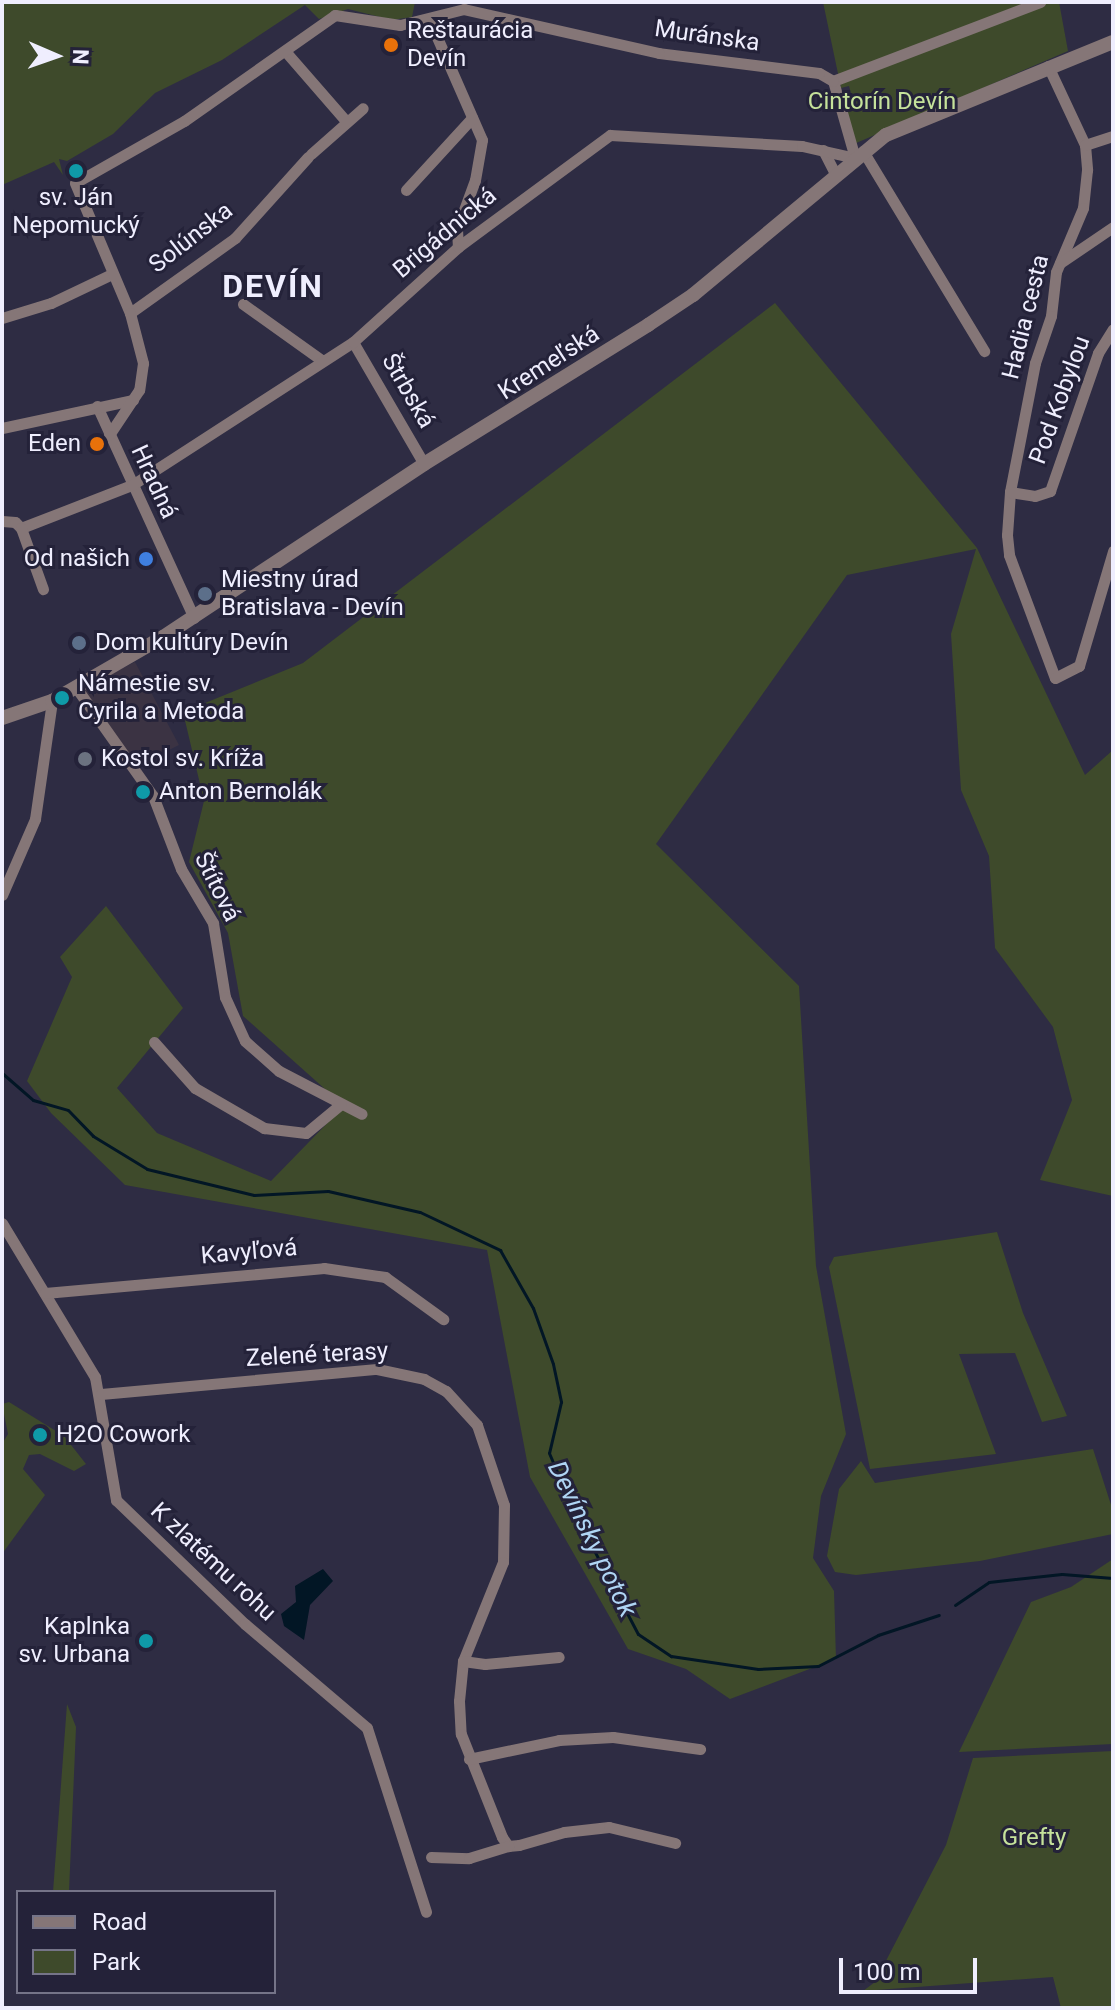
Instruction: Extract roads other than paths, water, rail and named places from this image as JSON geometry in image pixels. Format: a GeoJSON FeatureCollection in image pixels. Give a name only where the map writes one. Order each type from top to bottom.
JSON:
{"type":"FeatureCollection","features":[{"type":"Feature","properties":{"kind":"street"},"geometry":{"type":"LineString","coordinates":[[984,351],[859,155],[833,81],[1040,2]]}},
{"type":"Feature","properties":{"kind":"street","name":"Muránska"},"geometry":{"type":"LineString","coordinates":[[75,187],[84,176],[184,121],[335,15],[400,25],[429,19],[461,6],[659,53],[819,73],[833,81]]}},
{"type":"Feature","properties":{"kind":"street"},"geometry":{"type":"LineString","coordinates":[[429,19],[472,118],[482,153],[457,229],[458,247]]}},
{"type":"Feature","properties":{"kind":"street","name":"Kremeľská"},"geometry":{"type":"LineString","coordinates":[[2,718],[52,701],[194,618],[424,464],[508,416],[693,295],[835,174],[886,135],[1048,66],[1113,42]]}},
{"type":"Feature","properties":{"kind":"street"},"geometry":{"type":"LineString","coordinates":[[285,51],[345,120]]}},
{"type":"Feature","properties":{"kind":"street","name":"Hadia cesta"},"geometry":{"type":"LineString","coordinates":[[1010,492],[1059,263],[1083,208],[1085,145],[1048,66]]}},
{"type":"Feature","properties":{"kind":"street","name":"Solúnska"},"geometry":{"type":"LineString","coordinates":[[130,313],[235,238],[309,155],[345,120],[363,108]]}},
{"type":"Feature","properties":{"kind":"street"},"geometry":{"type":"LineString","coordinates":[[406,190],[472,118]]}},
{"type":"Feature","properties":{"kind":"street","name":"Brigádnická"},"geometry":{"type":"LineString","coordinates":[[21,528],[132,485],[320,359],[353,342],[458,247],[610,135],[623,132],[859,155]]}},
{"type":"Feature","properties":{"kind":"street"},"geometry":{"type":"LineString","coordinates":[[1085,145],[1113,136]]}},
{"type":"Feature","properties":{"kind":"street"},"geometry":{"type":"LineString","coordinates":[[823,150],[835,174]]}},
{"type":"Feature","properties":{"kind":"street","name":"Hradná"},"geometry":{"type":"LineString","coordinates":[[75,187],[130,313],[144,372],[133,400],[109,435],[194,618]]}},
{"type":"Feature","properties":{"kind":"street"},"geometry":{"type":"LineString","coordinates":[[1059,263],[1113,227]]}},
{"type":"Feature","properties":{"kind":"street"},"geometry":{"type":"LineString","coordinates":[[2,318],[51,303],[112,274]]}},
{"type":"Feature","properties":{"kind":"street"},"geometry":{"type":"LineString","coordinates":[[243,304],[320,359]]}},
{"type":"Feature","properties":{"kind":"street","name":"Pod Kobylou"},"geometry":{"type":"LineString","coordinates":[[1010,492],[1035,496],[1050,491],[1098,353],[1113,329]]}},
{"type":"Feature","properties":{"kind":"street","name":"Štrbská"},"geometry":{"type":"LineString","coordinates":[[353,342],[424,464]]}},
{"type":"Feature","properties":{"kind":"street"},"geometry":{"type":"LineString","coordinates":[[1098,353],[1113,345]]}},
{"type":"Feature","properties":{"kind":"street"},"geometry":{"type":"LineString","coordinates":[[2,428],[133,400]]}},
{"type":"Feature","properties":{"kind":"street"},"geometry":{"type":"LineString","coordinates":[[97,406],[109,435]]}},
{"type":"Feature","properties":{"kind":"street"},"geometry":{"type":"LineString","coordinates":[[1010,492],[1009,555],[1055,678],[1079,666],[1113,551]]}},
{"type":"Feature","properties":{"kind":"street"},"geometry":{"type":"LineString","coordinates":[[2,521],[21,528],[43,589]]}},
{"type":"Feature","properties":{"kind":"street","name":"Štítová"},"geometry":{"type":"LineString","coordinates":[[75,686],[153,796],[181,869],[213,923],[225,997],[245,1041],[279,1071],[362,1114]]}},
{"type":"Feature","properties":{"kind":"street"},"geometry":{"type":"LineString","coordinates":[[2,895],[20,858],[43,786],[52,701]]}},
{"type":"Feature","properties":{"kind":"street"},"geometry":{"type":"LineString","coordinates":[[154,1042],[195,1088],[264,1128],[306,1133],[341,1104]]}},
{"type":"Feature","properties":{"kind":"street","name":"K zlatému rohu"},"geometry":{"type":"LineString","coordinates":[[2,1223],[101,1394],[108,1473],[120,1506],[367,1728],[426,1912]]}},
{"type":"Feature","properties":{"kind":"street","name":"Kavyľová"},"geometry":{"type":"LineString","coordinates":[[45,1293],[324,1268],[385,1277],[443,1319]]}},
{"type":"Feature","properties":{"kind":"street","name":"Zelené terasy"},"geometry":{"type":"LineString","coordinates":[[101,1394],[377,1369],[424,1379],[446,1391],[477,1425],[504,1505],[503,1562],[463,1661],[460,1723],[469,1759],[508,1846]]}},
{"type":"Feature","properties":{"kind":"street"},"geometry":{"type":"LineString","coordinates":[[463,1661],[485,1664],[559,1657]]}},
{"type":"Feature","properties":{"kind":"street"},"geometry":{"type":"LineString","coordinates":[[469,1759],[559,1740],[613,1737],[700,1749]]}},
{"type":"Feature","properties":{"kind":"street"},"geometry":{"type":"LineString","coordinates":[[431,1857],[469,1858],[508,1846],[609,1827],[675,1843]]}},
{"type":"Feature","properties":{"kind":"water"},"geometry":{"type":"Polygon","coordinates":[[[323,1569],[333,1581],[310,1605],[304,1640],[284,1626],[281,1614],[296,1602],[295,1586],[323,1569]]]}},
{"type":"Feature","properties":{"kind":"waterway","name":"Devínsky potok"},"geometry":{"type":"LineString","coordinates":[[2,1073],[33,1100],[68,1110],[93,1136],[147,1169],[254,1195],[328,1191],[420,1212],[500,1250],[533,1308],[553,1364],[561,1402],[549,1453],[576,1516],[638,1634],[671,1656],[758,1669],[818,1666],[878,1635],[939,1615]]}},
{"type":"Feature","properties":{"kind":"waterway","name":"Devínsky potok"},"geometry":{"type":"LineString","coordinates":[[955,1605],[989,1582],[1062,1574],[1113,1578]]}},
{"type":"Feature","properties":{"kind":"place","name":"Reštaurácia Devín"},"geometry":{"type":"Point","coordinates":[391,45]}},
{"type":"Feature","properties":{"kind":"place","name":"sv. Ján Nepomucký"},"geometry":{"type":"Point","coordinates":[76,171]}},
{"type":"Feature","properties":{"kind":"place","name":"Eden"},"geometry":{"type":"Point","coordinates":[97,444]}},
{"type":"Feature","properties":{"kind":"place","name":"Od našich"},"geometry":{"type":"Point","coordinates":[146,559]}},
{"type":"Feature","properties":{"kind":"place","name":"Miestny úrad Bratislava - Devín"},"geometry":{"type":"Point","coordinates":[205,594]}},
{"type":"Feature","properties":{"kind":"place","name":"Dom kultúry Devín"},"geometry":{"type":"Point","coordinates":[79,643]}},
{"type":"Feature","properties":{"kind":"place","name":"Námestie sv. Cyrila a Metoda"},"geometry":{"type":"Point","coordinates":[62,698]}},
{"type":"Feature","properties":{"kind":"place","name":"Kostol sv. Kríža"},"geometry":{"type":"Point","coordinates":[85,759]}},
{"type":"Feature","properties":{"kind":"place","name":"Anton Bernolák"},"geometry":{"type":"Point","coordinates":[143,792]}},
{"type":"Feature","properties":{"kind":"place","name":"H2O Cowork"},"geometry":{"type":"Point","coordinates":[40,1435]}},
{"type":"Feature","properties":{"kind":"place","name":"Kaplnka sv. Urbana"},"geometry":{"type":"Point","coordinates":[146,1641]}},
{"type":"Feature","properties":{"kind":"district","name":"DEVÍN"},"geometry":{"type":"Point","coordinates":[273,286]}},
{"type":"Feature","properties":{"kind":"park label","name":"Cintorín Devín"},"geometry":{"type":"Point","coordinates":[882,102]}},
{"type":"Feature","properties":{"kind":"park label","name":"Grefty"},"geometry":{"type":"Point","coordinates":[1034,1838]}}]}
